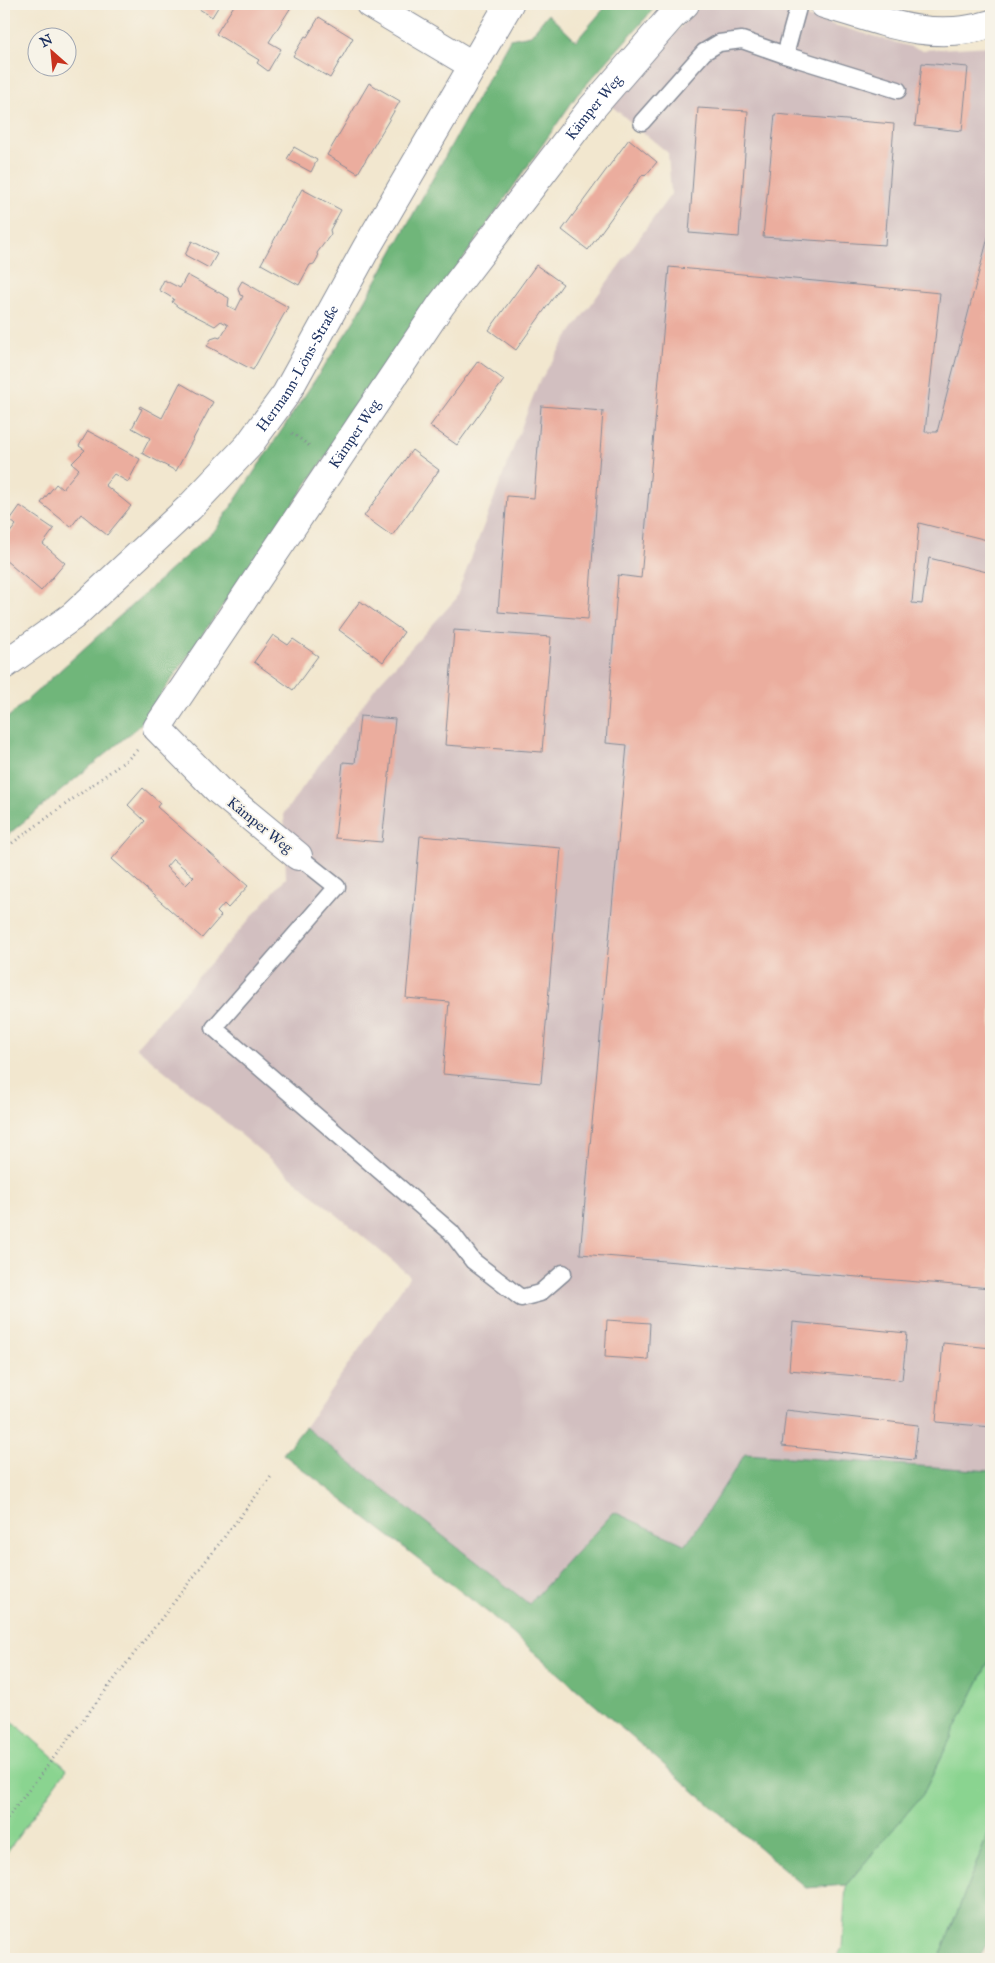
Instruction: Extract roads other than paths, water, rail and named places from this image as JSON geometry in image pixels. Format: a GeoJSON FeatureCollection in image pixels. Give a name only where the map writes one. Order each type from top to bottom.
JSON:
{"type":"FeatureCollection","features":[{"type":"Feature","properties":{"kind":"street"},"geometry":{"type":"LineString","coordinates":[[370,4],[472,65]]}},
{"type":"Feature","properties":{"kind":"street","name":"Hermann-Löns-Straße"},"geometry":{"type":"LineString","coordinates":[[4,665],[73,616],[190,507],[248,446],[286,394],[367,247],[509,4]]}},
{"type":"Feature","properties":{"kind":"street","name":"Kämper Weg"},"geometry":{"type":"LineString","coordinates":[[298,856],[218,790],[157,728],[440,304],[591,109],[671,17],[685,4]]}},
{"type":"Feature","properties":{"kind":"street"},"geometry":{"type":"LineString","coordinates":[[824,4],[895,26],[941,32],[991,24]]}},
{"type":"Feature","properties":{"kind":"lane"},"geometry":{"type":"LineString","coordinates":[[785,55],[799,4]]}},
{"type":"Feature","properties":{"kind":"lane"},"geometry":{"type":"LineString","coordinates":[[642,122],[704,52],[719,43],[742,40],[898,90]]}},
{"type":"Feature","properties":{"kind":"lane"},"geometry":{"type":"LineString","coordinates":[[298,856],[337,887],[214,1028],[451,1232],[473,1261],[521,1298],[540,1293],[564,1273]]}}]}
